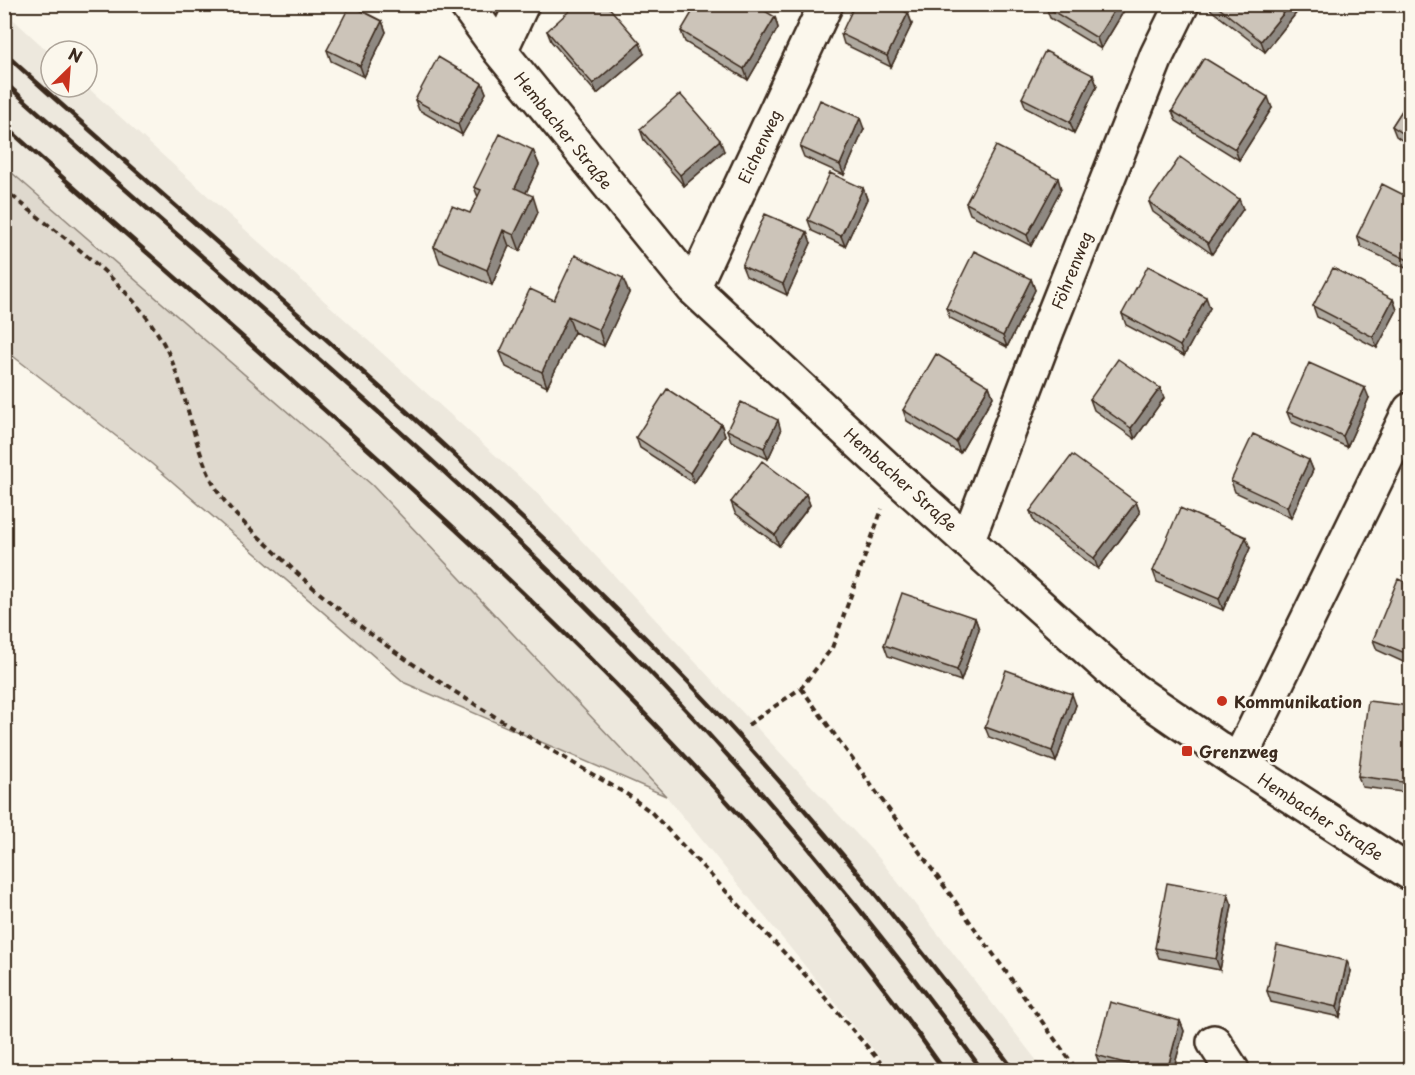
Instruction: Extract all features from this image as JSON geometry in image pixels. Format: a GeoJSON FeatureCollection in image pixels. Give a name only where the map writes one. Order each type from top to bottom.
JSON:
{"type":"FeatureCollection","features":[{"type":"Feature","properties":{"kind":"street","name":"Hembacher Straße"},"geometry":{"type":"LineString","coordinates":[[466,4],[500,51],[693,288],[894,475],[1131,689],[1238,762],[1410,873]]}},
{"type":"Feature","properties":{"kind":"street"},"geometry":{"type":"LineString","coordinates":[[500,51],[522,4]]}},
{"type":"Feature","properties":{"kind":"street","name":"Eichenweg"},"geometry":{"type":"LineString","coordinates":[[693,288],[826,4]]}},
{"type":"Feature","properties":{"kind":"street","name":"Föhrenweg"},"geometry":{"type":"LineString","coordinates":[[968,540],[1047,331],[1153,66],[1182,4]]}},
{"type":"Feature","properties":{"kind":"street"},"geometry":{"type":"LineString","coordinates":[[1238,762],[1410,410]]}},
{"type":"Feature","properties":{"kind":"street"},"geometry":{"type":"LineString","coordinates":[[1214,1042],[1232,1071]]}},
{"type":"Feature","properties":{"kind":"path"},"geometry":{"type":"LineString","coordinates":[[4,189],[125,290],[162,339],[183,389],[204,462],[225,503],[300,578],[363,629],[414,665],[628,795],[651,812],[810,978],[887,1071]]}},
{"type":"Feature","properties":{"kind":"path"},"geometry":{"type":"LineString","coordinates":[[748,725],[801,688],[832,648],[894,475]]}},
{"type":"Feature","properties":{"kind":"path"},"geometry":{"type":"LineString","coordinates":[[801,688],[930,863],[1077,1071]]}},
{"type":"Feature","properties":{"kind":"shaded area"},"geometry":{"type":"Polygon","coordinates":[[[5,12],[39,43],[39,99],[99,98],[534,490],[879,858],[1044,1070],[890,1070],[666,796],[372,485],[5,166],[5,12]]]}},
{"type":"Feature","properties":{"kind":"shaded area"},"geometry":{"type":"Polygon","coordinates":[[[4,166],[372,485],[666,796],[405,683],[152,464],[5,350],[4,166]]]}},
{"type":"Feature","properties":{"kind":"building"},"geometry":{"type":"Polygon","coordinates":[[[577,4],[606,4],[640,43],[593,84],[547,31],[577,4]]]}},
{"type":"Feature","properties":{"kind":"building"},"geometry":{"type":"Polygon","coordinates":[[[697,4],[753,4],[775,17],[744,69],[681,31],[697,4]]]}},
{"type":"Feature","properties":{"kind":"building"},"geometry":{"type":"Polygon","coordinates":[[[855,4],[890,4],[908,13],[887,56],[841,34],[855,4]]]}},
{"type":"Feature","properties":{"kind":"building"},"geometry":{"type":"Polygon","coordinates":[[[1047,4],[1118,4],[1097,38],[1046,7],[1047,4]]]}},
{"type":"Feature","properties":{"kind":"building"},"geometry":{"type":"Polygon","coordinates":[[[1214,4],[1291,4],[1261,41],[1214,4]]]}},
{"type":"Feature","properties":{"kind":"building"},"geometry":{"type":"Polygon","coordinates":[[[350,5],[382,21],[360,66],[327,50],[350,5]]]}},
{"type":"Feature","properties":{"kind":"building"},"geometry":{"type":"Polygon","coordinates":[[[1045,51],[1093,75],[1070,122],[1022,98],[1045,51]]]}},
{"type":"Feature","properties":{"kind":"building"},"geometry":{"type":"Polygon","coordinates":[[[438,57],[482,83],[458,124],[415,100],[438,57]]]}},
{"type":"Feature","properties":{"kind":"building"},"geometry":{"type":"Polygon","coordinates":[[[1204,58],[1268,97],[1235,149],[1172,111],[1204,58]]]}},
{"type":"Feature","properties":{"kind":"building"},"geometry":{"type":"Polygon","coordinates":[[[680,94],[720,140],[680,175],[640,129],[680,94]]]}},
{"type":"Feature","properties":{"kind":"building"},"geometry":{"type":"Polygon","coordinates":[[[1410,98],[1410,138],[1392,126],[1410,98]]]}},
{"type":"Feature","properties":{"kind":"building"},"geometry":{"type":"Polygon","coordinates":[[[820,100],[860,118],[840,165],[800,147],[820,100]]]}},
{"type":"Feature","properties":{"kind":"building"},"geometry":{"type":"Polygon","coordinates":[[[500,134],[533,150],[515,188],[533,196],[514,235],[503,230],[487,270],[434,247],[452,206],[470,213],[481,190],[474,187],[500,134]]]}},
{"type":"Feature","properties":{"kind":"building"},"geometry":{"type":"Polygon","coordinates":[[[996,146],[1058,178],[1027,235],[966,203],[996,146]]]}},
{"type":"Feature","properties":{"kind":"building"},"geometry":{"type":"Polygon","coordinates":[[[1180,157],[1239,199],[1208,243],[1149,202],[1180,157]]]}},
{"type":"Feature","properties":{"kind":"building"},"geometry":{"type":"Polygon","coordinates":[[[830,173],[863,188],[841,236],[808,220],[830,173]]]}},
{"type":"Feature","properties":{"kind":"building"},"geometry":{"type":"Polygon","coordinates":[[[1382,184],[1410,198],[1410,261],[1357,236],[1382,184]]]}},
{"type":"Feature","properties":{"kind":"building"},"geometry":{"type":"Polygon","coordinates":[[[765,214],[807,232],[783,284],[742,266],[765,214]]]}},
{"type":"Feature","properties":{"kind":"building"},"geometry":{"type":"Polygon","coordinates":[[[974,251],[1031,279],[1003,336],[946,308],[974,251]]]}},
{"type":"Feature","properties":{"kind":"building"},"geometry":{"type":"Polygon","coordinates":[[[575,255],[623,278],[599,330],[568,316],[542,372],[500,352],[530,289],[554,300],[575,255]]]}},
{"type":"Feature","properties":{"kind":"building"},"geometry":{"type":"Polygon","coordinates":[[[1148,266],[1206,297],[1180,346],[1122,314],[1148,266]]]}},
{"type":"Feature","properties":{"kind":"building"},"geometry":{"type":"Polygon","coordinates":[[[1333,268],[1393,299],[1373,337],[1313,306],[1333,268]]]}},
{"type":"Feature","properties":{"kind":"building"},"geometry":{"type":"Polygon","coordinates":[[[936,354],[989,386],[956,442],[903,410],[936,354]]]}},
{"type":"Feature","properties":{"kind":"building"},"geometry":{"type":"Polygon","coordinates":[[[1118,359],[1160,388],[1131,428],[1090,399],[1118,359]]]}},
{"type":"Feature","properties":{"kind":"building"},"geometry":{"type":"Polygon","coordinates":[[[1309,363],[1365,388],[1343,436],[1287,412],[1309,363]]]}},
{"type":"Feature","properties":{"kind":"building"},"geometry":{"type":"Polygon","coordinates":[[[667,389],[721,424],[690,473],[636,437],[667,389]]]}},
{"type":"Feature","properties":{"kind":"building"},"geometry":{"type":"Polygon","coordinates":[[[741,402],[778,420],[764,448],[727,430],[741,402]]]}},
{"type":"Feature","properties":{"kind":"building"},"geometry":{"type":"Polygon","coordinates":[[[1253,434],[1309,460],[1287,507],[1231,481],[1253,434]]]}},
{"type":"Feature","properties":{"kind":"building"},"geometry":{"type":"Polygon","coordinates":[[[1072,455],[1136,502],[1094,558],[1030,511],[1072,455]]]}},
{"type":"Feature","properties":{"kind":"building"},"geometry":{"type":"Polygon","coordinates":[[[762,461],[806,494],[775,535],[731,502],[762,461]]]}},
{"type":"Feature","properties":{"kind":"building"},"geometry":{"type":"Polygon","coordinates":[[[1180,508],[1246,537],[1219,599],[1153,571],[1180,508]]]}},
{"type":"Feature","properties":{"kind":"building"},"geometry":{"type":"Polygon","coordinates":[[[1398,579],[1410,584],[1410,655],[1373,640],[1398,579]]]}},
{"type":"Feature","properties":{"kind":"building"},"geometry":{"type":"Polygon","coordinates":[[[902,593],[975,618],[957,670],[884,645],[902,593]]]}},
{"type":"Feature","properties":{"kind":"building"},"geometry":{"type":"Polygon","coordinates":[[[1006,670],[1072,694],[1052,751],[985,727],[1006,670]]]}},
{"type":"Feature","properties":{"kind":"building"},"geometry":{"type":"Polygon","coordinates":[[[1368,701],[1410,706],[1410,783],[1358,776],[1368,701]]]}},
{"type":"Feature","properties":{"kind":"building"},"geometry":{"type":"Polygon","coordinates":[[[1167,883],[1228,894],[1216,959],[1155,948],[1167,883]]]}},
{"type":"Feature","properties":{"kind":"building"},"geometry":{"type":"Polygon","coordinates":[[[1277,945],[1347,961],[1337,1007],[1267,991],[1277,945]]]}},
{"type":"Feature","properties":{"kind":"building"},"geometry":{"type":"Polygon","coordinates":[[[1110,1002],[1180,1021],[1167,1071],[1153,1071],[1096,1055],[1110,1002]]]}},
{"type":"Feature","properties":{"kind":"building"},"geometry":{"type":"Polygon","coordinates":[[[1410,1015],[1410,1071],[1403,1071],[1410,1015]]]}},
{"type":"Feature","properties":{"kind":"railway"},"geometry":{"type":"LineString","coordinates":[[4,53],[425,428],[590,583],[670,663],[805,810],[932,965],[1014,1070]]}},
{"type":"Feature","properties":{"kind":"railway"},"geometry":{"type":"LineString","coordinates":[[4,82],[369,404],[512,535],[582,603],[689,713],[792,828],[889,947],[982,1070]]}},
{"type":"Feature","properties":{"kind":"railway"},"geometry":{"type":"LineString","coordinates":[[4,125],[378,458],[501,572],[620,689],[735,810],[843,937],[944,1070]]}},
{"type":"Feature","properties":{"kind":"place","name":"Kommunikation"},"geometry":{"type":"Point","coordinates":[1222,701]}},
{"type":"Feature","properties":{"kind":"place","name":"Grenzweg"},"geometry":{"type":"Point","coordinates":[1187,751]}}]}
